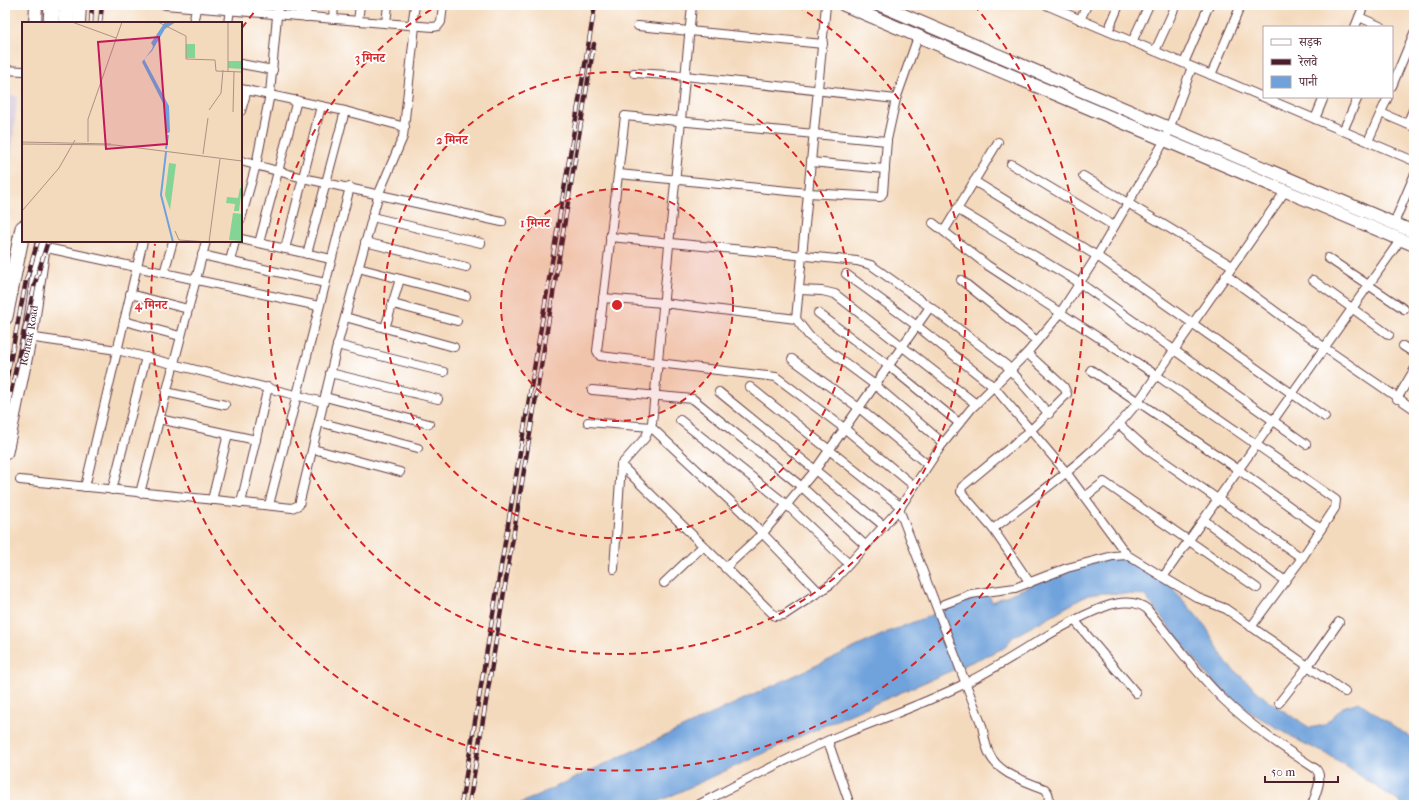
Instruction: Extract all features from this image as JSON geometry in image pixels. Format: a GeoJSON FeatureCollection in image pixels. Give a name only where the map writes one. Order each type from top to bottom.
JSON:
{"type":"FeatureCollection","features":[{"type":"Feature","properties":{"kind":"highway"},"geometry":{"type":"LineString","coordinates":[[51,22],[52,5]]}},
{"type":"Feature","properties":{"kind":"highway"},"geometry":{"type":"LineString","coordinates":[[66,22],[67,5]]}},
{"type":"Feature","properties":{"kind":"highway"},"geometry":{"type":"LineString","coordinates":[[5,317],[22,233]]}},
{"type":"Feature","properties":{"kind":"highway","name":"Rohtak Road"},"geometry":{"type":"LineString","coordinates":[[5,452],[28,338],[42,244]]}},
{"type":"Feature","properties":{"kind":"street"},"geometry":{"type":"LineString","coordinates":[[35,22],[36,5]]}},
{"type":"Feature","properties":{"kind":"street"},"geometry":{"type":"LineString","coordinates":[[79,22],[80,5]]}},
{"type":"Feature","properties":{"kind":"street"},"geometry":{"type":"LineString","coordinates":[[165,5],[250,9],[306,17],[433,28],[438,26],[441,22],[443,5]]}},
{"type":"Feature","properties":{"kind":"street"},"geometry":{"type":"LineString","coordinates":[[242,215],[256,165],[270,94],[278,5]]}},
{"type":"Feature","properties":{"kind":"street"},"geometry":{"type":"LineString","coordinates":[[306,17],[307,5]]}},
{"type":"Feature","properties":{"kind":"street"},"geometry":{"type":"LineString","coordinates":[[333,19],[334,5]]}},
{"type":"Feature","properties":{"kind":"street"},"geometry":{"type":"LineString","coordinates":[[358,21],[360,5]]}},
{"type":"Feature","properties":{"kind":"street"},"geometry":{"type":"LineString","coordinates":[[386,24],[388,5]]}},
{"type":"Feature","properties":{"kind":"street"},"geometry":{"type":"LineString","coordinates":[[20,480],[269,506],[292,508],[299,505],[337,345],[372,217],[379,193],[403,137],[414,26],[414,5]]}},
{"type":"Feature","properties":{"kind":"street"},"geometry":{"type":"LineString","coordinates":[[614,569],[621,465],[645,438],[651,427],[692,5]]}},
{"type":"Feature","properties":{"kind":"street"},"geometry":{"type":"LineString","coordinates":[[826,5],[796,319],[809,336],[875,385],[943,443]]}},
{"type":"Feature","properties":{"kind":"street"},"geometry":{"type":"LineString","coordinates":[[844,5],[1414,245]]}},
{"type":"Feature","properties":{"kind":"street"},"geometry":{"type":"LineString","coordinates":[[880,5],[1414,232]]}},
{"type":"Feature","properties":{"kind":"street"},"geometry":{"type":"LineString","coordinates":[[1080,20],[1087,5]]}},
{"type":"Feature","properties":{"kind":"street"},"geometry":{"type":"LineString","coordinates":[[1108,31],[1119,5]]}},
{"type":"Feature","properties":{"kind":"street"},"geometry":{"type":"LineString","coordinates":[[1132,42],[1149,5]]}},
{"type":"Feature","properties":{"kind":"street"},"geometry":{"type":"LineString","coordinates":[[1155,52],[1176,5]]}},
{"type":"Feature","properties":{"kind":"street"},"geometry":{"type":"LineString","coordinates":[[1184,63],[1209,5]]}},
{"type":"Feature","properties":{"kind":"street"},"geometry":{"type":"LineString","coordinates":[[1211,75],[1241,5]]}},
{"type":"Feature","properties":{"kind":"street"},"geometry":{"type":"LineString","coordinates":[[1355,26],[1364,5]]}},
{"type":"Feature","properties":{"kind":"street"},"geometry":{"type":"LineString","coordinates":[[193,22],[197,6]]}},
{"type":"Feature","properties":{"kind":"street"},"geometry":{"type":"LineString","coordinates":[[1050,6],[1263,97]]}},
{"type":"Feature","properties":{"kind":"street"},"geometry":{"type":"LineString","coordinates":[[225,8],[228,22]]}},
{"type":"Feature","properties":{"kind":"street"},"geometry":{"type":"LineString","coordinates":[[1359,17],[1380,26]]}},
{"type":"Feature","properties":{"kind":"street"},"geometry":{"type":"LineString","coordinates":[[638,26],[823,44]]}},
{"type":"Feature","properties":{"kind":"street"},"geometry":{"type":"LineString","coordinates":[[1393,84],[1414,33]]}},
{"type":"Feature","properties":{"kind":"street"},"geometry":{"type":"LineString","coordinates":[[619,174],[808,193],[880,197],[883,193],[887,141],[896,98],[918,37]]}},
{"type":"Feature","properties":{"kind":"street"},"geometry":{"type":"LineString","coordinates":[[242,64],[272,70]]}},
{"type":"Feature","properties":{"kind":"street"},"geometry":{"type":"LineString","coordinates":[[621,465],[774,616],[784,615],[831,584],[900,508],[943,443],[960,422],[1027,353],[1061,312],[1097,256],[1165,140],[1168,128],[1192,67]]}},
{"type":"Feature","properties":{"kind":"street"},"geometry":{"type":"LineString","coordinates":[[5,70],[22,71]]}},
{"type":"Feature","properties":{"kind":"street"},"geometry":{"type":"LineString","coordinates":[[634,73],[685,76],[896,98]]}},
{"type":"Feature","properties":{"kind":"street"},"geometry":{"type":"LineString","coordinates":[[242,104],[244,89],[346,111],[405,127]]}},
{"type":"Feature","properties":{"kind":"street"},"geometry":{"type":"LineString","coordinates":[[1265,98],[1414,161]]}},
{"type":"Feature","properties":{"kind":"street"},"geometry":{"type":"LineString","coordinates":[[1315,119],[1324,98]]}},
{"type":"Feature","properties":{"kind":"street"},"geometry":{"type":"LineString","coordinates":[[1344,131],[1358,98]]}},
{"type":"Feature","properties":{"kind":"street"},"geometry":{"type":"LineString","coordinates":[[1368,141],[1388,98]]}},
{"type":"Feature","properties":{"kind":"street"},"geometry":{"type":"LineString","coordinates":[[259,243],[297,100]]}},
{"type":"Feature","properties":{"kind":"street"},"geometry":{"type":"LineString","coordinates":[[285,249],[321,106]]}},
{"type":"Feature","properties":{"kind":"street"},"geometry":{"type":"LineString","coordinates":[[1381,113],[1410,126],[1414,108]]}},
{"type":"Feature","properties":{"kind":"street"},"geometry":{"type":"LineString","coordinates":[[307,254],[325,182],[346,111]]}},
{"type":"Feature","properties":{"kind":"street"},"geometry":{"type":"LineString","coordinates":[[887,141],[625,116],[619,174],[596,348],[598,354],[657,364],[709,368],[776,377],[844,428],[914,486]]}},
{"type":"Feature","properties":{"kind":"street"},"geometry":{"type":"LineString","coordinates":[[944,231],[998,142]]}},
{"type":"Feature","properties":{"kind":"street"},"geometry":{"type":"LineString","coordinates":[[242,161],[302,178],[379,193],[502,222]]}},
{"type":"Feature","properties":{"kind":"street"},"geometry":{"type":"LineString","coordinates":[[811,162],[885,169]]}},
{"type":"Feature","properties":{"kind":"street"},"geometry":{"type":"LineString","coordinates":[[1011,164],[1114,226]]}},
{"type":"Feature","properties":{"kind":"street"},"geometry":{"type":"LineString","coordinates":[[1083,176],[1127,204],[1232,266]]}},
{"type":"Feature","properties":{"kind":"street"},"geometry":{"type":"LineString","coordinates":[[1394,223],[1414,176]]}},
{"type":"Feature","properties":{"kind":"street"},"geometry":{"type":"LineString","coordinates":[[974,181],[1097,256],[1325,417]]}},
{"type":"Feature","properties":{"kind":"street"},"geometry":{"type":"LineString","coordinates":[[269,506],[350,187]]}},
{"type":"Feature","properties":{"kind":"street"},"geometry":{"type":"LineString","coordinates":[[993,529],[1066,472],[1120,425],[1138,402],[1286,190]]}},
{"type":"Feature","properties":{"kind":"street"},"geometry":{"type":"LineString","coordinates":[[957,209],[1080,283],[1306,444]]}},
{"type":"Feature","properties":{"kind":"street"},"geometry":{"type":"LineString","coordinates":[[372,217],[481,243]]}},
{"type":"Feature","properties":{"kind":"street"},"geometry":{"type":"LineString","coordinates":[[933,223],[987,265],[1156,375],[1336,500],[1335,508],[1302,558],[1251,627]]}},
{"type":"Feature","properties":{"kind":"street"},"geometry":{"type":"LineString","coordinates":[[610,237],[802,255],[857,261],[871,265],[930,307],[1011,370],[1048,414]]}},
{"type":"Feature","properties":{"kind":"street"},"geometry":{"type":"LineString","coordinates":[[242,239],[331,259]]}},
{"type":"Feature","properties":{"kind":"street"},"geometry":{"type":"LineString","coordinates":[[1163,577],[1401,239]]}},
{"type":"Feature","properties":{"kind":"street"},"geometry":{"type":"LineString","coordinates":[[84,487],[143,242]]}},
{"type":"Feature","properties":{"kind":"street"},"geometry":{"type":"LineString","coordinates":[[164,273],[174,242]]}},
{"type":"Feature","properties":{"kind":"street"},"geometry":{"type":"LineString","coordinates":[[140,493],[206,242]]}},
{"type":"Feature","properties":{"kind":"street"},"geometry":{"type":"LineString","coordinates":[[230,261],[235,242]]}},
{"type":"Feature","properties":{"kind":"street"},"geometry":{"type":"LineString","coordinates":[[365,242],[466,267]]}},
{"type":"Feature","properties":{"kind":"street"},"geometry":{"type":"LineString","coordinates":[[42,244],[195,281],[319,306]]}},
{"type":"Feature","properties":{"kind":"street"},"geometry":{"type":"LineString","coordinates":[[202,255],[325,283]]}},
{"type":"Feature","properties":{"kind":"street"},"geometry":{"type":"LineString","coordinates":[[1328,258],[1404,309]]}},
{"type":"Feature","properties":{"kind":"street"},"geometry":{"type":"LineString","coordinates":[[358,268],[466,296]]}},
{"type":"Feature","properties":{"kind":"street"},"geometry":{"type":"LineString","coordinates":[[846,274],[917,326],[994,387],[1066,472],[1127,555],[1198,598],[1226,609],[1345,692]]}},
{"type":"Feature","properties":{"kind":"street"},"geometry":{"type":"LineString","coordinates":[[1226,275],[1325,348],[1397,399],[1414,409]]}},
{"type":"Feature","properties":{"kind":"street"},"geometry":{"type":"LineString","coordinates":[[386,328],[400,279]]}},
{"type":"Feature","properties":{"kind":"street"},"geometry":{"type":"LineString","coordinates":[[961,280],[1037,341]]}},
{"type":"Feature","properties":{"kind":"street"},"geometry":{"type":"LineString","coordinates":[[1314,280],[1389,335]]}},
{"type":"Feature","properties":{"kind":"street"},"geometry":{"type":"LineString","coordinates":[[799,290],[822,291],[835,294],[976,404]]}},
{"type":"Feature","properties":{"kind":"street"},"geometry":{"type":"LineString","coordinates":[[130,294],[188,309]]}},
{"type":"Feature","properties":{"kind":"street"},"geometry":{"type":"LineString","coordinates":[[603,298],[663,303],[796,319]]}},
{"type":"Feature","properties":{"kind":"street"},"geometry":{"type":"LineString","coordinates":[[393,304],[458,321]]}},
{"type":"Feature","properties":{"kind":"street"},"geometry":{"type":"LineString","coordinates":[[725,568],[763,533],[802,487],[930,307]]}},
{"type":"Feature","properties":{"kind":"street"},"geometry":{"type":"LineString","coordinates":[[818,313],[960,422]]}},
{"type":"Feature","properties":{"kind":"street"},"geometry":{"type":"LineString","coordinates":[[345,317],[454,347]]}},
{"type":"Feature","properties":{"kind":"street"},"geometry":{"type":"LineString","coordinates":[[124,321],[180,336]]}},
{"type":"Feature","properties":{"kind":"street"},"geometry":{"type":"LineString","coordinates":[[28,338],[117,350],[297,394],[429,424]]}},
{"type":"Feature","properties":{"kind":"street"},"geometry":{"type":"LineString","coordinates":[[337,345],[444,372]]}},
{"type":"Feature","properties":{"kind":"street"},"geometry":{"type":"LineString","coordinates":[[1403,346],[1414,353]]}},
{"type":"Feature","properties":{"kind":"street"},"geometry":{"type":"LineString","coordinates":[[1027,353],[1067,390],[1067,394],[1064,399],[1031,430],[962,487],[961,492],[993,529],[1030,583]]}},
{"type":"Feature","properties":{"kind":"street"},"geometry":{"type":"LineString","coordinates":[[112,490],[146,357]]}},
{"type":"Feature","properties":{"kind":"street"},"geometry":{"type":"LineString","coordinates":[[792,358],[859,408],[928,465]]}},
{"type":"Feature","properties":{"kind":"street"},"geometry":{"type":"LineString","coordinates":[[1091,370],[1239,470],[1321,529]]}},
{"type":"Feature","properties":{"kind":"street"},"geometry":{"type":"LineString","coordinates":[[1397,399],[1414,370]]}},
{"type":"Feature","properties":{"kind":"street"},"geometry":{"type":"LineString","coordinates":[[330,373],[438,399]]}},
{"type":"Feature","properties":{"kind":"street"},"geometry":{"type":"LineString","coordinates":[[241,503],[268,387]]}},
{"type":"Feature","properties":{"kind":"street"},"geometry":{"type":"LineString","coordinates":[[750,387],[830,449],[900,508],[982,726],[988,752],[993,760],[1004,771],[1045,789],[1048,793],[1049,800],[1046,805]]}},
{"type":"Feature","properties":{"kind":"street"},"geometry":{"type":"LineString","coordinates":[[592,390],[688,398],[697,401],[802,487],[866,546]]}},
{"type":"Feature","properties":{"kind":"street"},"geometry":{"type":"LineString","coordinates":[[166,392],[225,405]]}},
{"type":"Feature","properties":{"kind":"street"},"geometry":{"type":"LineString","coordinates":[[719,392],[816,469],[884,526]]}},
{"type":"Feature","properties":{"kind":"street"},"geometry":{"type":"LineString","coordinates":[[159,419],[256,440]]}},
{"type":"Feature","properties":{"kind":"street"},"geometry":{"type":"LineString","coordinates":[[680,420],[787,505],[850,564]]}},
{"type":"Feature","properties":{"kind":"street"},"geometry":{"type":"LineString","coordinates":[[319,422],[418,448]]}},
{"type":"Feature","properties":{"kind":"street"},"geometry":{"type":"LineString","coordinates":[[588,422],[651,427],[763,533],[819,592]]}},
{"type":"Feature","properties":{"kind":"street"},"geometry":{"type":"LineString","coordinates":[[1120,425],[1149,451],[1220,498],[1302,558]]}},
{"type":"Feature","properties":{"kind":"street"},"geometry":{"type":"LineString","coordinates":[[212,500],[228,434]]}},
{"type":"Feature","properties":{"kind":"street"},"geometry":{"type":"LineString","coordinates":[[312,449],[400,472]]}},
{"type":"Feature","properties":{"kind":"street"},"geometry":{"type":"LineString","coordinates":[[1085,497],[1104,482],[1257,588]]}},
{"type":"Feature","properties":{"kind":"street"},"geometry":{"type":"LineString","coordinates":[[1204,520],[1285,580]]}},
{"type":"Feature","properties":{"kind":"street"},"geometry":{"type":"LineString","coordinates":[[664,583],[703,546]]}},
{"type":"Feature","properties":{"kind":"street"},"geometry":{"type":"LineString","coordinates":[[944,604],[971,594],[1005,591],[1067,568],[1113,556],[1127,555]]}},
{"type":"Feature","properties":{"kind":"street"},"geometry":{"type":"LineString","coordinates":[[698,805],[828,741],[965,682],[1075,621],[1105,607],[1118,603],[1132,603],[1141,605],[1147,609],[1223,700],[1269,738],[1319,772],[1319,780],[1312,805]]}},
{"type":"Feature","properties":{"kind":"street"},"geometry":{"type":"LineString","coordinates":[[1075,621],[1136,693]]}},
{"type":"Feature","properties":{"kind":"street"},"geometry":{"type":"LineString","coordinates":[[1279,703],[1308,666],[1339,622]]}},
{"type":"Feature","properties":{"kind":"street"},"geometry":{"type":"LineString","coordinates":[[828,741],[850,805]]}},
{"type":"Feature","properties":{"kind":"shaded area"},"geometry":{"type":"Polygon","coordinates":[[[5,95],[17,96],[12,152],[5,188],[5,95]]]}},
{"type":"Feature","properties":{"kind":"water"},"geometry":{"type":"Polygon","coordinates":[[[1116,557],[1142,564],[1170,585],[1206,627],[1227,664],[1267,700],[1310,728],[1324,725],[1343,707],[1359,702],[1414,740],[1414,805],[1404,805],[1329,755],[1303,743],[1245,709],[1211,680],[1144,595],[1105,593],[1088,595],[1013,637],[1004,648],[814,730],[651,805],[517,805],[888,632],[988,593],[992,602],[1077,566],[1116,557]]]}},
{"type":"Feature","properties":{"kind":"railway"},"geometry":{"type":"LineString","coordinates":[[91,22],[92,5]]}},
{"type":"Feature","properties":{"kind":"railway"},"geometry":{"type":"LineString","coordinates":[[100,22],[102,5]]}},
{"type":"Feature","properties":{"kind":"railway"},"geometry":{"type":"LineString","coordinates":[[461,805],[595,5]]}},
{"type":"Feature","properties":{"kind":"railway"},"geometry":{"type":"LineString","coordinates":[[469,805],[594,44]]}},
{"type":"Feature","properties":{"kind":"railway"},"geometry":{"type":"LineString","coordinates":[[5,387],[26,281],[38,242]]}},
{"type":"Feature","properties":{"kind":"railway"},"geometry":{"type":"LineString","coordinates":[[5,419],[35,283],[48,242]]}}]}
